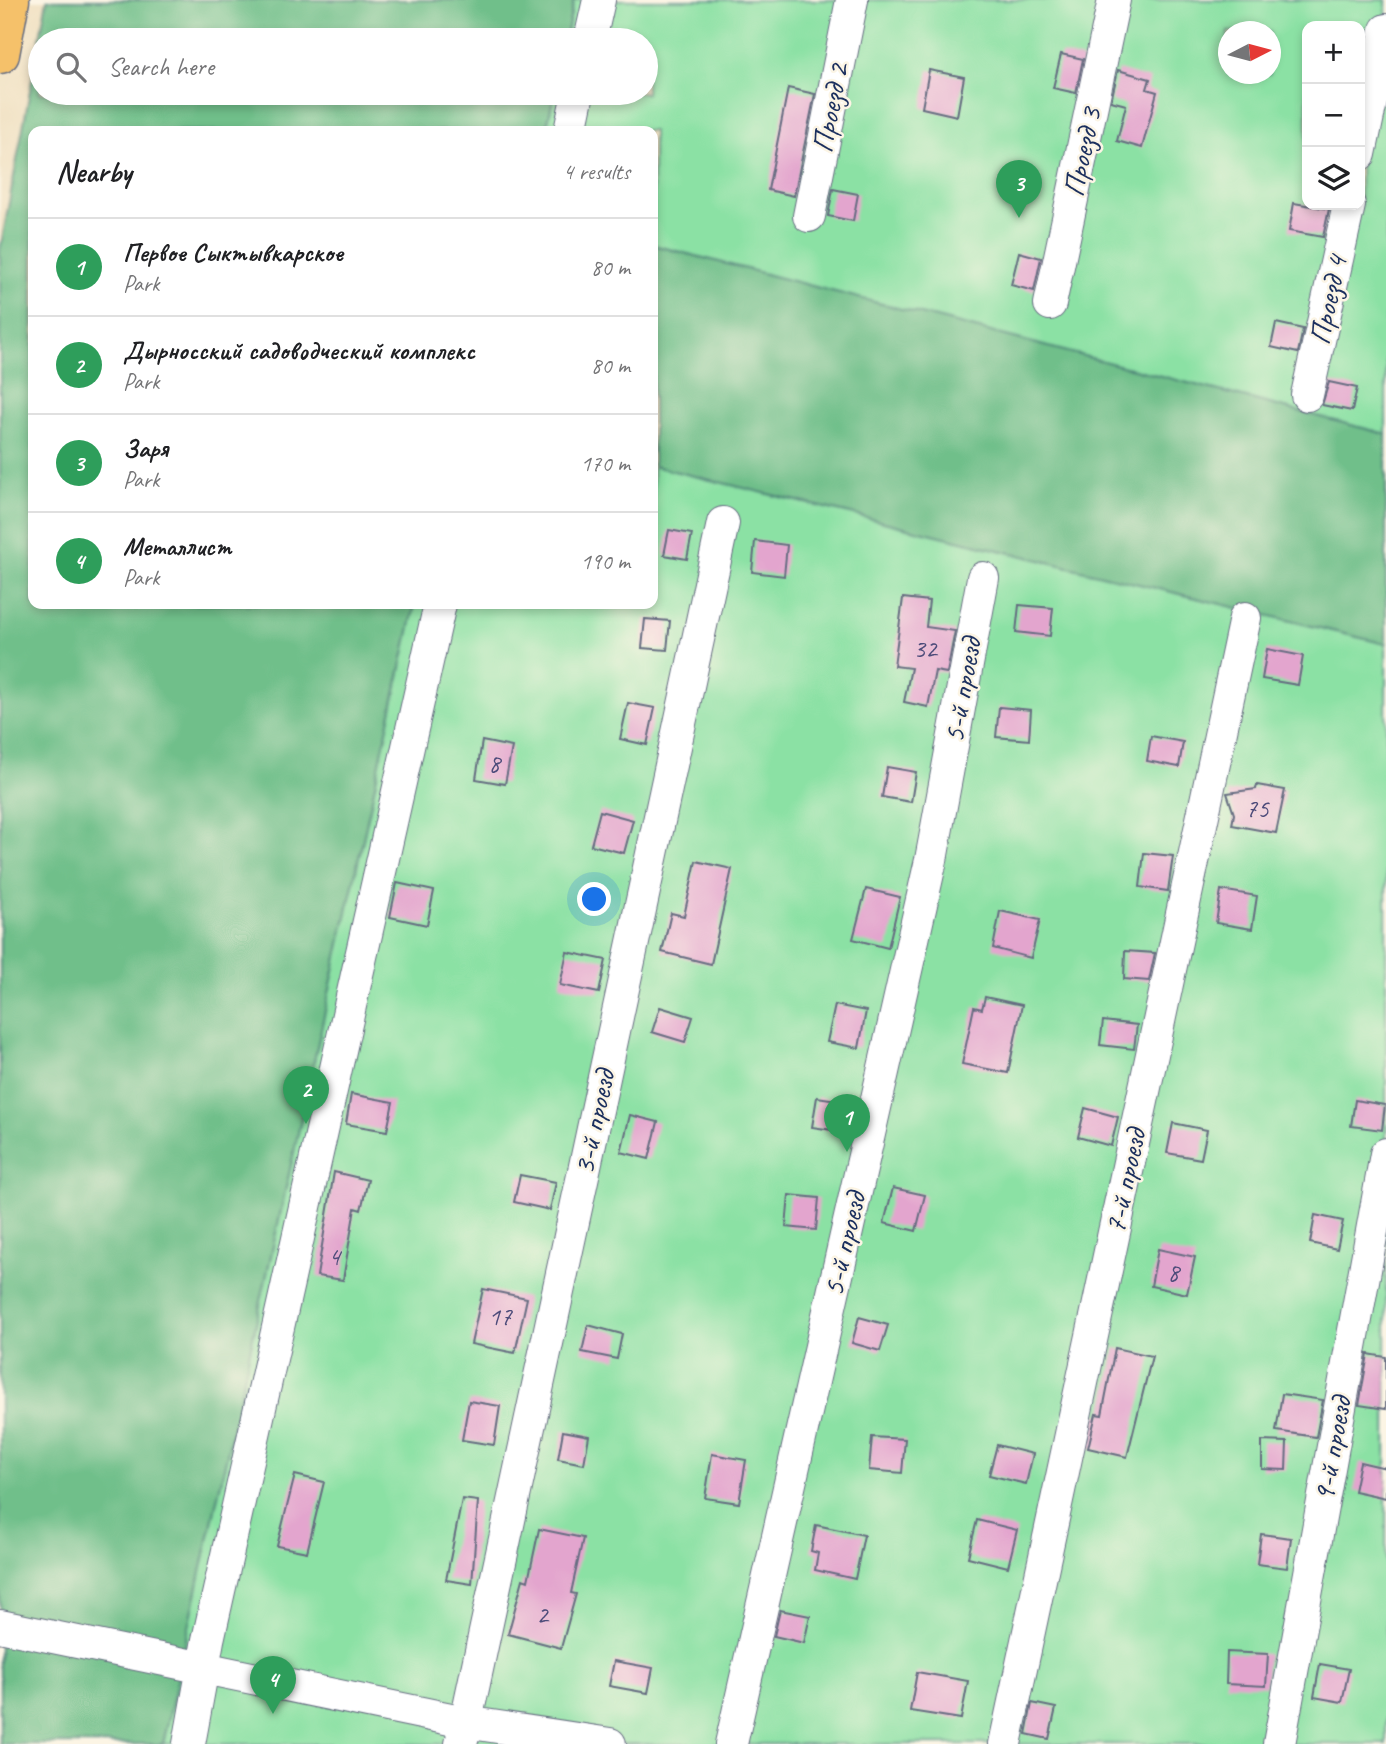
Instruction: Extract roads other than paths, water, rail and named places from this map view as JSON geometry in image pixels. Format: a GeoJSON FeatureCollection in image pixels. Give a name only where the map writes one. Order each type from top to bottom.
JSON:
{"type":"FeatureCollection","features":[{"type":"Feature","properties":{"kind":"main road"},"geometry":{"type":"LineString","coordinates":[[0,54],[10,0]]}},
{"type":"Feature","properties":{"kind":"street"},"geometry":{"type":"LineString","coordinates":[[593,28],[599,0]]}},
{"type":"Feature","properties":{"kind":"street","name":"Проезд 2"},"geometry":{"type":"LineString","coordinates":[[809,216],[852,0]]}},
{"type":"Feature","properties":{"kind":"street","name":"Проезд 3"},"geometry":{"type":"LineString","coordinates":[[1051,304],[1114,0]]}},
{"type":"Feature","properties":{"kind":"street"},"geometry":{"type":"LineString","coordinates":[[1361,147],[1386,30]]}},
{"type":"Feature","properties":{"kind":"street"},"geometry":{"type":"LineString","coordinates":[[571,126],[575,105]]}},
{"type":"Feature","properties":{"kind":"street","name":"Проезд 4"},"geometry":{"type":"LineString","coordinates":[[1307,395],[1348,210]]}},
{"type":"Feature","properties":{"kind":"street","name":"3-й проезд"},"geometry":{"type":"LineString","coordinates":[[463,1733],[723,523]]}},
{"type":"Feature","properties":{"kind":"street","name":"5-й проезд"},"geometry":{"type":"LineString","coordinates":[[731,1744],[931,860],[983,578]]}},
{"type":"Feature","properties":{"kind":"street"},"geometry":{"type":"LineString","coordinates":[[189,1744],[205,1654],[439,609]]}},
{"type":"Feature","properties":{"kind":"street","name":"7-й проезд"},"geometry":{"type":"LineString","coordinates":[[1005,1744],[1245,618]]}},
{"type":"Feature","properties":{"kind":"street","name":"9-й проезд"},"geometry":{"type":"LineString","coordinates":[[1279,1744],[1386,1154]]}},
{"type":"Feature","properties":{"kind":"street"},"geometry":{"type":"LineString","coordinates":[[0,1626],[205,1654],[463,1733],[610,1744]]}},
{"type":"Feature","properties":{"kind":"place","name":"Заря"},"geometry":{"type":"Point","coordinates":[1019,218]}},
{"type":"Feature","properties":{"kind":"place","name":"Дырносский садоводческий комплекс"},"geometry":{"type":"Point","coordinates":[306,1124]}},
{"type":"Feature","properties":{"kind":"place","name":"Первое Сыктывкарское"},"geometry":{"type":"Point","coordinates":[847,1152]}},
{"type":"Feature","properties":{"kind":"place","name":"Металлист"},"geometry":{"type":"Point","coordinates":[273,1714]}}]}
